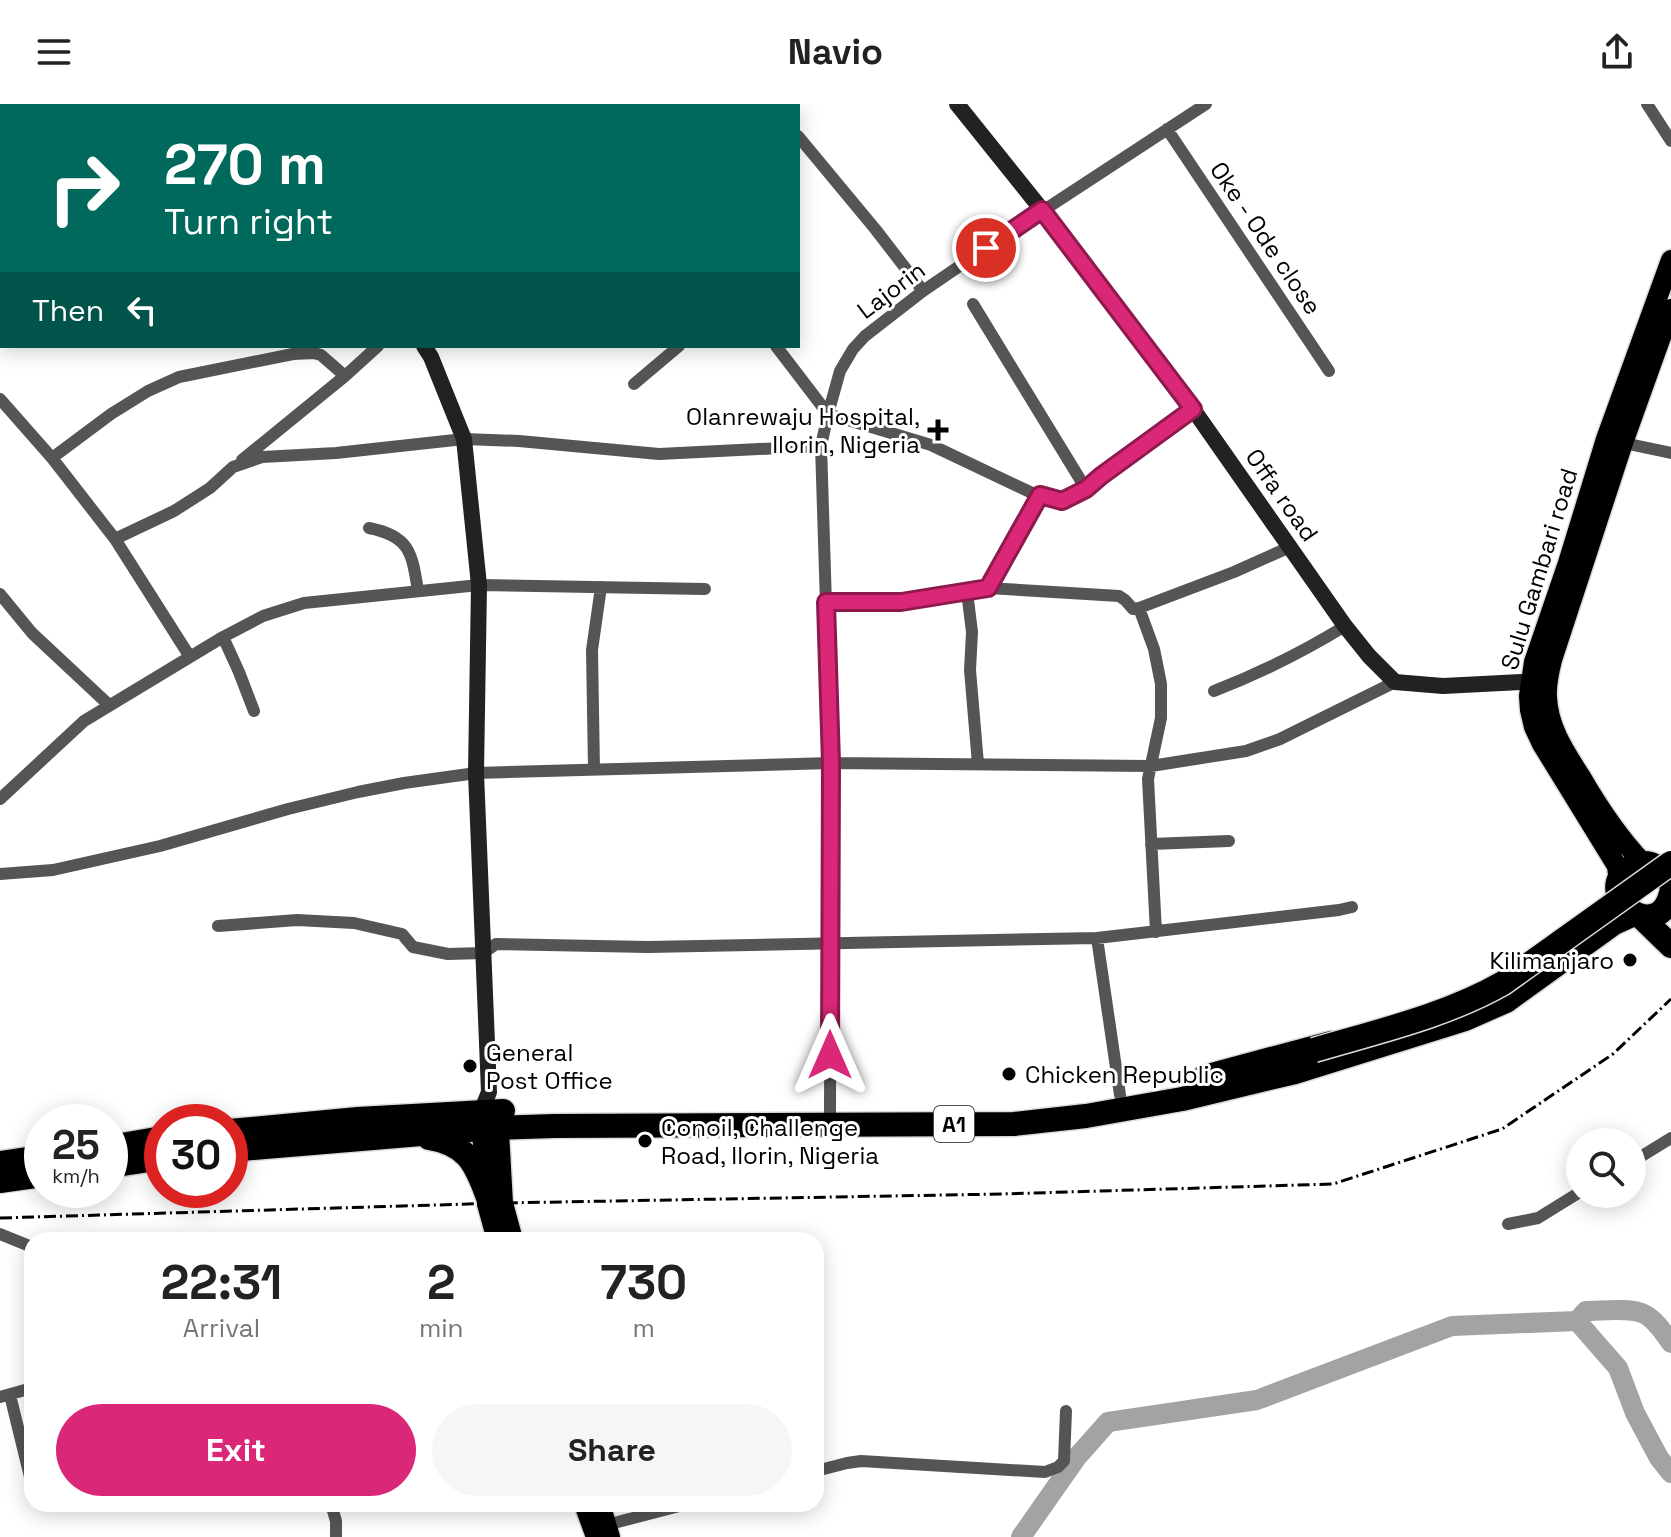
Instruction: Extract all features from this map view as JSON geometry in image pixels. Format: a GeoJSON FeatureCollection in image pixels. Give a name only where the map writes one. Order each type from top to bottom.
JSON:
{"type":"FeatureCollection","features":[{"type":"Feature","properties":{"kind":"highway","name":"A1"},"geometry":{"type":"LineString","coordinates":[[248,1148],[402,1135],[490,1114],[570,1125],[1014,1124],[1086,1116],[1180,1091],[1488,995],[1604,914],[1614,905],[1626,871],[1636,864],[1661,864]]}},
{"type":"Feature","properties":{"kind":"highway"},"geometry":{"type":"LineString","coordinates":[[1661,864],[1655,865],[1665,873],[1671,885]]}},
{"type":"Feature","properties":{"kind":"highway"},"geometry":{"type":"LineString","coordinates":[[1180,1091],[1275,1061],[1315,1053],[1481,995],[1503,983],[1661,864]]}},
{"type":"Feature","properties":{"kind":"highway"},"geometry":{"type":"LineString","coordinates":[[1619,888],[1624,906],[1671,946]]}},
{"type":"Feature","properties":{"kind":"highway","name":"A1"},"geometry":{"type":"LineString","coordinates":[[248,1129],[358,1119],[490,1114],[1001,1111],[1044,1108],[1120,1095],[1180,1091],[1295,1072],[1488,1010],[1506,1001],[1614,923],[1637,915],[1653,915],[1664,909],[1671,898]]}},
{"type":"Feature","properties":{"kind":"highway"},"geometry":{"type":"LineString","coordinates":[[402,1135],[442,1140],[462,1151],[475,1166],[487,1195]]}},
{"type":"Feature","properties":{"kind":"highway"},"geometry":{"type":"LineString","coordinates":[[0,1163],[24,1160]]}},
{"type":"Feature","properties":{"kind":"highway"},"geometry":{"type":"LineString","coordinates":[[0,1181],[24,1178]]}},
{"type":"Feature","properties":{"kind":"main road","name":"Sulu Gambari road"},"geometry":{"type":"LineString","coordinates":[[1619,888],[1617,866],[1534,727],[1529,696],[1539,681],[1534,662],[1615,441],[1671,260]]}},
{"type":"Feature","properties":{"kind":"main road"},"geometry":{"type":"LineString","coordinates":[[1615,441],[1671,309]]}},
{"type":"Feature","properties":{"kind":"main road"},"geometry":{"type":"LineString","coordinates":[[1539,681],[1561,745],[1605,818],[1626,845],[1661,864]]}},
{"type":"Feature","properties":{"kind":"main road"},"geometry":{"type":"LineString","coordinates":[[490,1114],[487,1195],[494,1232]]}},
{"type":"Feature","properties":{"kind":"main road"},"geometry":{"type":"LineString","coordinates":[[490,1114],[503,1203],[511,1232]]}},
{"type":"Feature","properties":{"kind":"main road"},"geometry":{"type":"LineString","coordinates":[[590,1512],[604,1533]]}},
{"type":"Feature","properties":{"kind":"main road"},"geometry":{"type":"LineString","coordinates":[[601,1512],[604,1533]]}},
{"type":"Feature","properties":{"kind":"street"},"geometry":{"type":"LineString","coordinates":[[957,104],[1042,210]]}},
{"type":"Feature","properties":{"kind":"street","name":"Lajorin"},"geometry":{"type":"LineString","coordinates":[[830,1112],[831,763],[821,446],[840,371],[865,336],[923,291],[1206,104]]}},
{"type":"Feature","properties":{"kind":"street"},"geometry":{"type":"LineString","coordinates":[[1647,104],[1671,141]]}},
{"type":"Feature","properties":{"kind":"street","name":"Oke - Ode close"},"geometry":{"type":"LineString","coordinates":[[1167,129],[1329,371]]}},
{"type":"Feature","properties":{"kind":"street"},"geometry":{"type":"LineString","coordinates":[[800,138],[923,291]]}},
{"type":"Feature","properties":{"kind":"street","name":"Offa road"},"geometry":{"type":"LineString","coordinates":[[1042,210],[1193,409],[1345,626],[1395,682]]}},
{"type":"Feature","properties":{"kind":"street"},"geometry":{"type":"LineString","coordinates":[[973,304],[1086,489]]}},
{"type":"Feature","properties":{"kind":"street"},"geometry":{"type":"LineString","coordinates":[[115,539],[174,511],[210,488],[376,348]]}},
{"type":"Feature","properties":{"kind":"street"},"geometry":{"type":"LineString","coordinates":[[425,348],[464,439],[479,585],[476,773],[490,1114]]}},
{"type":"Feature","properties":{"kind":"street"},"geometry":{"type":"LineString","coordinates":[[634,384],[677,348]]}},
{"type":"Feature","properties":{"kind":"street"},"geometry":{"type":"LineString","coordinates":[[778,348],[828,414],[931,445],[1040,495],[1062,501],[1086,489],[1193,409]]}},
{"type":"Feature","properties":{"kind":"street"},"geometry":{"type":"LineString","coordinates":[[52,458],[111,414],[148,391],[179,377],[293,354],[314,353],[321,355],[345,376]]}},
{"type":"Feature","properties":{"kind":"street"},"geometry":{"type":"LineString","coordinates":[[0,399],[52,458],[115,539],[190,657]]}},
{"type":"Feature","properties":{"kind":"street"},"geometry":{"type":"LineString","coordinates":[[233,467],[262,457],[336,453],[464,439],[659,454],[821,446]]}},
{"type":"Feature","properties":{"kind":"street"},"geometry":{"type":"LineString","coordinates":[[1615,441],[1671,453]]}},
{"type":"Feature","properties":{"kind":"street"},"geometry":{"type":"LineString","coordinates":[[988,588],[1040,495]]}},
{"type":"Feature","properties":{"kind":"street"},"geometry":{"type":"LineString","coordinates":[[369,528],[387,532],[408,549],[414,561],[418,591]]}},
{"type":"Feature","properties":{"kind":"street"},"geometry":{"type":"LineString","coordinates":[[826,602],[889,603],[988,588],[1119,596],[1133,609],[1234,572],[1290,547]]}},
{"type":"Feature","properties":{"kind":"street"},"geometry":{"type":"LineString","coordinates":[[2,794],[84,721],[109,705],[263,616],[304,603],[479,585],[705,589]]}},
{"type":"Feature","properties":{"kind":"street"},"geometry":{"type":"LineString","coordinates":[[594,769],[592,650],[601,587]]}},
{"type":"Feature","properties":{"kind":"street"},"geometry":{"type":"LineString","coordinates":[[967,592],[972,632],[970,670],[978,764]]}},
{"type":"Feature","properties":{"kind":"street"},"geometry":{"type":"LineString","coordinates":[[0,594],[32,633],[109,705]]}},
{"type":"Feature","properties":{"kind":"street"},"geometry":{"type":"LineString","coordinates":[[1139,608],[1154,649],[1161,684],[1161,718],[1148,779],[1156,932]]}},
{"type":"Feature","properties":{"kind":"street"},"geometry":{"type":"LineString","coordinates":[[1214,691],[1275,665],[1345,626]]}},
{"type":"Feature","properties":{"kind":"street"},"geometry":{"type":"LineString","coordinates":[[223,637],[254,711]]}},
{"type":"Feature","properties":{"kind":"street"},"geometry":{"type":"LineString","coordinates":[[0,874],[53,870],[160,846],[358,792],[476,773],[831,763],[1151,766],[1246,751],[1280,739],[1395,682],[1443,686],[1539,681]]}},
{"type":"Feature","properties":{"kind":"street"},"geometry":{"type":"LineString","coordinates":[[1151,844],[1229,841]]}},
{"type":"Feature","properties":{"kind":"street"},"geometry":{"type":"LineString","coordinates":[[218,926],[297,920],[354,923],[402,934],[413,947],[448,954],[483,953],[496,944],[783,946],[830,942],[1097,938],[1352,907]]}},
{"type":"Feature","properties":{"kind":"street"},"geometry":{"type":"LineString","coordinates":[[1097,938],[1120,1095]]}},
{"type":"Feature","properties":{"kind":"street"},"geometry":{"type":"LineString","coordinates":[[1646,1153],[1671,1138]]}},
{"type":"Feature","properties":{"kind":"street"},"geometry":{"type":"LineString","coordinates":[[1508,1224],[1538,1218],[1566,1201]]}},
{"type":"Feature","properties":{"kind":"street"},"geometry":{"type":"LineString","coordinates":[[0,1234],[24,1244]]}},
{"type":"Feature","properties":{"kind":"street"},"geometry":{"type":"LineString","coordinates":[[5,1396],[24,1459]]}},
{"type":"Feature","properties":{"kind":"street"},"geometry":{"type":"LineString","coordinates":[[824,1469],[861,1461],[1045,1472],[1064,1461],[1066,1411]]}},
{"type":"Feature","properties":{"kind":"street"},"geometry":{"type":"LineString","coordinates":[[333,1512],[336,1537]]}},
{"type":"Feature","properties":{"kind":"street"},"geometry":{"type":"LineString","coordinates":[[604,1533],[664,1512]]}},
{"type":"Feature","properties":{"kind":"waterway"},"geometry":{"type":"LineString","coordinates":[[1021,1537],[1077,1457],[1108,1422],[1257,1400],[1452,1326],[1577,1321],[1586,1311],[1624,1310],[1648,1316],[1671,1343]]}},
{"type":"Feature","properties":{"kind":"waterway"},"geometry":{"type":"LineString","coordinates":[[1577,1321],[1618,1368],[1635,1413],[1659,1458],[1671,1473]]}},
{"type":"Feature","properties":{"kind":"railway"},"geometry":{"type":"LineString","coordinates":[[0,1218],[1333,1184],[1502,1129],[1613,1054],[1671,999]]}},
{"type":"Feature","properties":{"kind":"place","name":"Olanrewaju Hospital, Ilorin, Nigeria"},"geometry":{"type":"Point","coordinates":[938,430]}},
{"type":"Feature","properties":{"kind":"place","name":"Kilimanjaro"},"geometry":{"type":"Point","coordinates":[1630,960]}},
{"type":"Feature","properties":{"kind":"place","name":"General Post Office"},"geometry":{"type":"Point","coordinates":[470,1066]}},
{"type":"Feature","properties":{"kind":"place","name":"Chicken Republic"},"geometry":{"type":"Point","coordinates":[1009,1074]}},
{"type":"Feature","properties":{"kind":"place","name":"Conoil, Challenge Road, Ilorin, Nigeria"},"geometry":{"type":"Point","coordinates":[645,1141]}},
{"type":"Feature","properties":{"kind":"route"},"geometry":{"type":"LineString","coordinates":[[830,1055],[831,763],[826,602],[901,602],[988,588],[1040,495],[1062,501],[1086,489],[1193,409],[1042,210],[986,248]]}}]}
